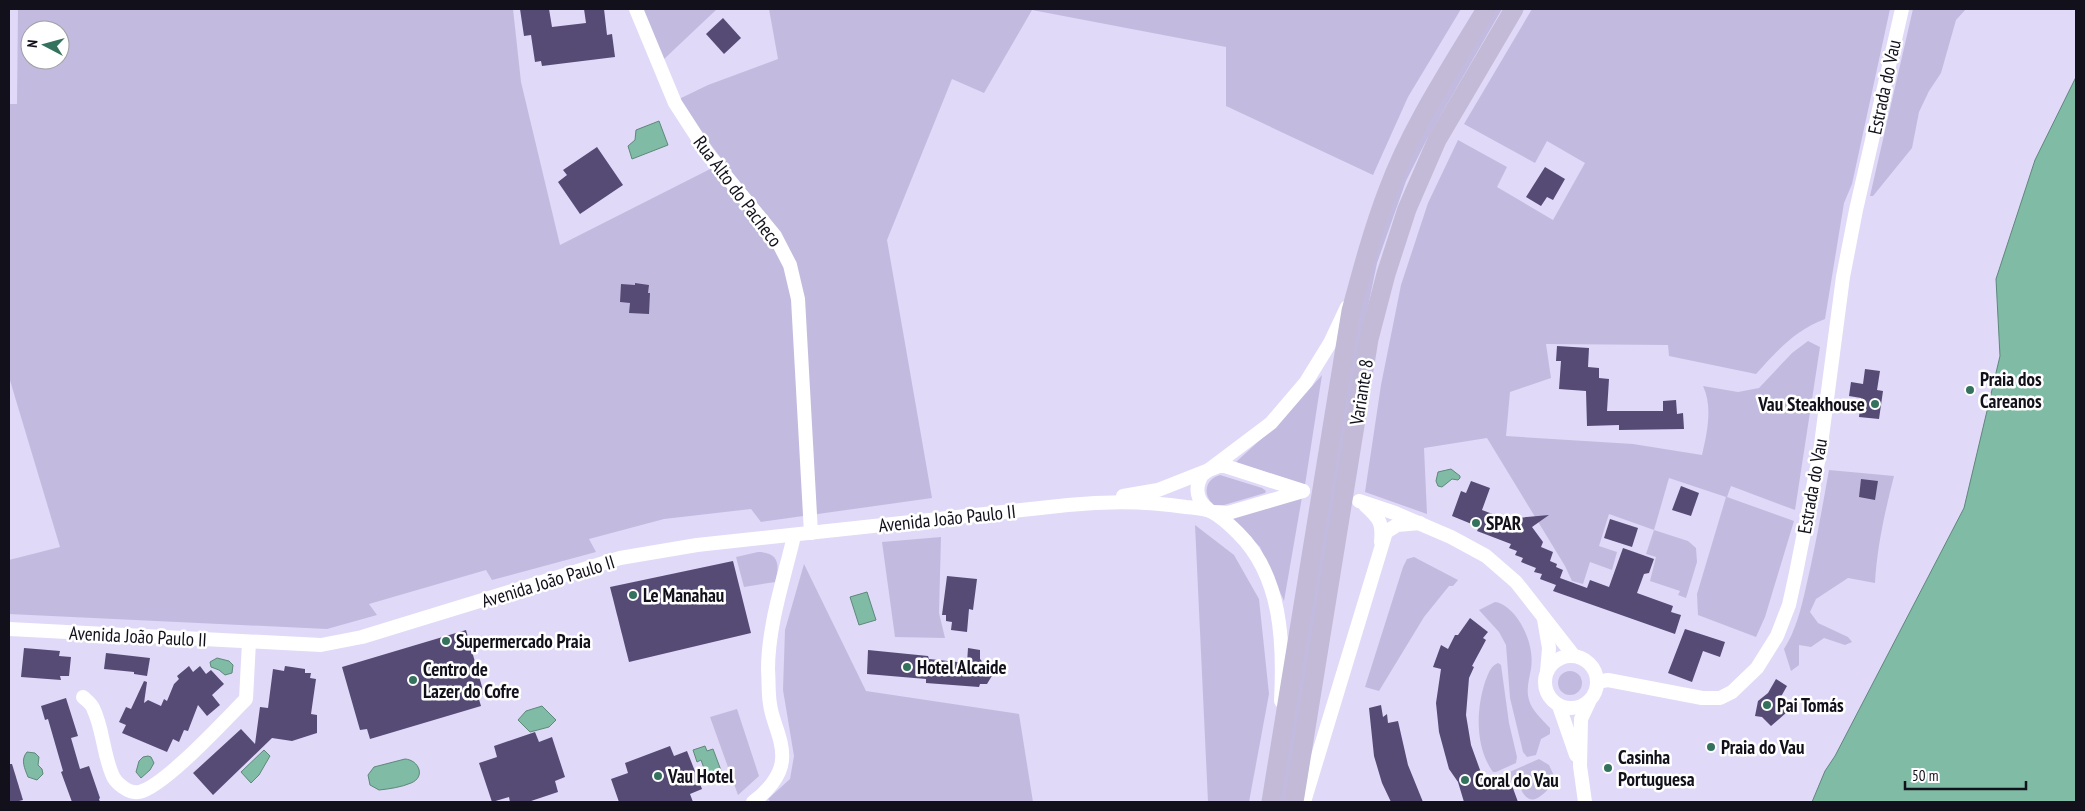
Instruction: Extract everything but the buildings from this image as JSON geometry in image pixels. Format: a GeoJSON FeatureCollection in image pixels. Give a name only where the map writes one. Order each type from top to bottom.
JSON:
{"type":"FeatureCollection","features":[{"type":"Feature","properties":{"kind":"main road","name":"Variante 8"},"geometry":{"type":"LineString","coordinates":[[1272,798],[1351,311],[1367,251],[1388,188],[1415,132],[1486,9]]}},
{"type":"Feature","properties":{"kind":"main road","name":"Variante 8"},"geometry":{"type":"LineString","coordinates":[[1294,802],[1369,339],[1386,274],[1407,209],[1437,140],[1514,9]]}},
{"type":"Feature","properties":{"kind":"street","name":"Rua Alto do Pacheco"},"geometry":{"type":"LineString","coordinates":[[636,9],[675,103],[708,154],[775,236],[790,265],[798,300],[811,533]]}},
{"type":"Feature","properties":{"kind":"street","name":"Estrada do Vau"},"geometry":{"type":"LineString","coordinates":[[1597,682],[1608,680],[1702,698],[1720,698],[1732,692],[1757,668],[1777,636],[1789,605],[1796,573],[1820,452],[1843,277],[1856,210],[1902,9]]}},
{"type":"Feature","properties":{"kind":"street"},"geometry":{"type":"LineString","coordinates":[[1272,798],[1281,698],[1280,633],[1276,600],[1258,555],[1228,523],[1202,504],[1197,490],[1199,480],[1209,469],[1271,423],[1306,382],[1330,343],[1344,314],[1367,251]]}},
{"type":"Feature","properties":{"kind":"street"},"geometry":{"type":"LineString","coordinates":[[1225,466],[1303,491],[1228,513],[1156,503],[1090,503],[1158,490],[1209,469],[1225,466]]}},
{"type":"Feature","properties":{"kind":"street"},"geometry":{"type":"LineString","coordinates":[[1381,545],[1382,530],[1379,518],[1359,501],[1451,536],[1486,556],[1516,582],[1574,656],[1588,662],[1593,667],[1597,682],[1596,690],[1581,719],[1580,766],[1585,802]]}},
{"type":"Feature","properties":{"kind":"street","name":"Avenida João Paulo II"},"geometry":{"type":"LineString","coordinates":[[9,629],[322,645],[362,638],[620,558],[697,545],[1090,503]]}},
{"type":"Feature","properties":{"kind":"street"},"geometry":{"type":"LineString","coordinates":[[1304,802],[1386,532],[1397,525],[1420,523]]}},
{"type":"Feature","properties":{"kind":"street"},"geometry":{"type":"LineString","coordinates":[[753,802],[760,797],[776,778],[782,760],[779,734],[770,705],[768,667],[773,624],[794,536]]}},
{"type":"Feature","properties":{"kind":"street"},"geometry":{"type":"LineString","coordinates":[[1544,619],[1549,648],[1546,690],[1551,699],[1559,706],[1580,766]]}},
{"type":"Feature","properties":{"kind":"street"},"geometry":{"type":"LineString","coordinates":[[82,697],[93,706],[112,776],[121,786],[141,797],[203,743],[246,699],[249,642]]}},
{"type":"Feature","properties":{"kind":"street"},"geometry":{"type":"LineString","coordinates":[[1547,674],[1554,662],[1574,656]]}},
{"type":"Feature","properties":{"kind":"street"},"geometry":{"type":"LineString","coordinates":[[1559,706],[1575,708],[1589,702]]}},
{"type":"Feature","properties":{"kind":"shaded area"},"geometry":{"type":"Polygon","coordinates":[[[18,9],[513,9],[521,82],[560,245],[724,162],[677,100],[708,85],[778,59],[769,9],[1461,9],[1408,97],[1373,175],[1226,106],[1226,47],[1032,10],[984,93],[952,79],[887,240],[932,498],[761,522],[751,509],[664,519],[589,539],[596,552],[492,580],[486,570],[369,604],[377,615],[327,629],[9,614],[9,560],[60,547],[9,377],[9,104],[17,104],[18,9]]]}},
{"type":"Feature","properties":{"kind":"shaded area"},"geometry":{"type":"Polygon","coordinates":[[[643,9],[717,9],[663,60],[643,9]]]}},
{"type":"Feature","properties":{"kind":"shaded area"},"geometry":{"type":"Polygon","coordinates":[[[1494,9],[1502,9],[1427,139],[1406,181],[1377,263],[1358,355],[1285,802],[1279,802],[1363,292],[1384,224],[1411,158],[1438,104],[1494,9]]]}},
{"type":"Feature","properties":{"kind":"shaded area"},"geometry":{"type":"Polygon","coordinates":[[[1532,9],[1890,9],[1852,184],[1844,203],[1825,319],[1795,335],[1756,374],[1669,356],[1668,345],[1546,344],[1551,378],[1510,392],[1506,436],[1633,444],[1702,455],[1708,411],[1708,403],[1703,386],[1738,392],[1759,388],[1792,353],[1808,341],[1820,347],[1795,510],[1731,486],[1727,497],[1794,521],[1765,617],[1756,637],[1698,615],[1697,594],[1726,497],[1669,478],[1654,530],[1609,514],[1599,546],[1617,552],[1612,570],[1590,562],[1583,584],[1572,581],[1565,566],[1487,438],[1424,448],[1427,514],[1365,492],[1381,385],[1401,285],[1428,203],[1458,140],[1507,167],[1497,187],[1553,220],[1585,163],[1547,141],[1535,163],[1464,124],[1532,9]]]}},
{"type":"Feature","properties":{"kind":"shaded area"},"geometry":{"type":"Polygon","coordinates":[[[1913,9],[1966,9],[1956,20],[1941,73],[1929,91],[1919,112],[1912,148],[1873,196],[1870,196],[1913,9]]]}},
{"type":"Feature","properties":{"kind":"shaded area"},"geometry":{"type":"Polygon","coordinates":[[[2076,77],[2076,802],[1812,802],[1825,771],[1835,756],[1964,508],[2000,356],[1996,279],[2035,160],[2076,77]]]}},
{"type":"Feature","properties":{"kind":"shaded area"},"geometry":{"type":"Polygon","coordinates":[[[659,121],[668,145],[632,159],[628,146],[635,140],[636,130],[659,121]]]}},
{"type":"Feature","properties":{"kind":"shaded area"},"geometry":{"type":"Polygon","coordinates":[[[1322,375],[1305,485],[1236,462],[1284,418],[1322,375]]]}},
{"type":"Feature","properties":{"kind":"shaded area"},"geometry":{"type":"Polygon","coordinates":[[[1451,469],[1460,478],[1458,480],[1452,479],[1442,487],[1438,486],[1436,481],[1438,472],[1451,469]]]}},
{"type":"Feature","properties":{"kind":"shaded area"},"geometry":{"type":"Polygon","coordinates":[[[1829,470],[1894,476],[1882,529],[1875,583],[1848,578],[1816,599],[1810,612],[1818,623],[1848,637],[1852,642],[1845,645],[1824,638],[1811,647],[1799,645],[1799,665],[1791,671],[1784,649],[1795,627],[1802,603],[1829,470]]]}},
{"type":"Feature","properties":{"kind":"shaded area"},"geometry":{"type":"Polygon","coordinates":[[[1220,475],[1262,488],[1266,491],[1265,493],[1224,505],[1214,505],[1208,497],[1207,488],[1211,480],[1220,475]]]}},
{"type":"Feature","properties":{"kind":"shaded area"},"geometry":{"type":"Polygon","coordinates":[[[1302,497],[1284,601],[1260,547],[1231,518],[1302,497]]]}},
{"type":"Feature","properties":{"kind":"shaded area"},"geometry":{"type":"Polygon","coordinates":[[[1195,525],[1234,555],[1259,599],[1269,694],[1249,802],[1208,802],[1195,525]]]}},
{"type":"Feature","properties":{"kind":"shaded area"},"geometry":{"type":"Polygon","coordinates":[[[1654,530],[1688,541],[1696,548],[1697,562],[1686,598],[1678,595],[1680,591],[1650,581],[1656,557],[1646,554],[1654,530]]]}},
{"type":"Feature","properties":{"kind":"shaded area"},"geometry":{"type":"Polygon","coordinates":[[[941,537],[939,613],[945,638],[895,637],[882,542],[941,537]]]}},
{"type":"Feature","properties":{"kind":"shaded area"},"geometry":{"type":"Polygon","coordinates":[[[758,552],[770,554],[774,557],[777,565],[775,582],[744,587],[736,557],[758,552]]]}},
{"type":"Feature","properties":{"kind":"shaded area"},"geometry":{"type":"Polygon","coordinates":[[[1414,557],[1458,580],[1453,586],[1449,586],[1424,617],[1379,691],[1365,687],[1403,567],[1407,559],[1414,557]]]}},
{"type":"Feature","properties":{"kind":"shaded area"},"geometry":{"type":"Polygon","coordinates":[[[804,564],[866,691],[1019,714],[1033,802],[771,802],[768,799],[790,779],[794,756],[783,690],[785,630],[804,564]]]}},
{"type":"Feature","properties":{"kind":"shaded area"},"geometry":{"type":"Polygon","coordinates":[[[867,592],[876,620],[859,625],[850,597],[867,592]]]}},
{"type":"Feature","properties":{"kind":"shaded area"},"geometry":{"type":"Polygon","coordinates":[[[1495,602],[1503,605],[1514,614],[1522,626],[1530,647],[1532,662],[1528,696],[1530,704],[1550,728],[1550,734],[1541,739],[1536,755],[1527,757],[1523,752],[1510,698],[1506,645],[1499,632],[1479,610],[1495,602]]]}},
{"type":"Feature","properties":{"kind":"shaded area"},"geometry":{"type":"Polygon","coordinates":[[[217,658],[229,661],[233,665],[232,673],[225,675],[211,667],[210,662],[217,658]]]}},
{"type":"Feature","properties":{"kind":"shaded area"},"geometry":{"type":"Polygon","coordinates":[[[1498,663],[1501,665],[1509,723],[1517,757],[1516,763],[1493,772],[1487,762],[1480,740],[1479,716],[1485,682],[1491,668],[1498,663]]]}},
{"type":"Feature","properties":{"kind":"shaded area"},"geometry":{"type":"Polygon","coordinates":[[[1565,671],[1575,671],[1582,678],[1582,688],[1575,695],[1565,695],[1558,688],[1558,678],[1565,671]]]}},
{"type":"Feature","properties":{"kind":"shaded area"},"geometry":{"type":"Polygon","coordinates":[[[542,706],[556,720],[549,727],[530,732],[518,720],[526,711],[542,706]]]}},
{"type":"Feature","properties":{"kind":"shaded area"},"geometry":{"type":"Polygon","coordinates":[[[737,709],[759,776],[738,795],[710,717],[737,709]]]}},
{"type":"Feature","properties":{"kind":"shaded area"},"geometry":{"type":"Polygon","coordinates":[[[705,746],[707,751],[713,749],[722,773],[708,779],[701,760],[697,762],[693,750],[705,746]]]}},
{"type":"Feature","properties":{"kind":"shaded area"},"geometry":{"type":"Polygon","coordinates":[[[264,750],[270,756],[259,775],[251,783],[241,772],[264,750]]]}},
{"type":"Feature","properties":{"kind":"shaded area"},"geometry":{"type":"Polygon","coordinates":[[[27,752],[35,753],[39,757],[38,765],[42,769],[43,774],[37,780],[28,777],[23,761],[27,752]]]}},
{"type":"Feature","properties":{"kind":"shaded area"},"geometry":{"type":"Polygon","coordinates":[[[143,757],[151,757],[154,763],[150,770],[141,778],[136,772],[139,761],[143,757]]]}},
{"type":"Feature","properties":{"kind":"shaded area"},"geometry":{"type":"Polygon","coordinates":[[[405,759],[417,765],[419,773],[416,780],[404,786],[379,790],[370,785],[368,775],[374,767],[405,759]]]}},
{"type":"Feature","properties":{"kind":"shaded area"},"geometry":{"type":"Polygon","coordinates":[[[1539,759],[1549,765],[1556,780],[1539,797],[1529,799],[1525,796],[1517,779],[1490,787],[1489,781],[1539,759]]]}},
{"type":"Feature","properties":{"kind":"place","name":"Praia dos Careanos"},"geometry":{"type":"Point","coordinates":[1970,390]}},
{"type":"Feature","properties":{"kind":"place","name":"Vau Steakhouse"},"geometry":{"type":"Point","coordinates":[1875,404]}},
{"type":"Feature","properties":{"kind":"place","name":"SPAR"},"geometry":{"type":"Point","coordinates":[1476,523]}},
{"type":"Feature","properties":{"kind":"place","name":"Le Manahau"},"geometry":{"type":"Point","coordinates":[633,595]}},
{"type":"Feature","properties":{"kind":"place","name":"Supermercado Praia"},"geometry":{"type":"Point","coordinates":[446,641]}},
{"type":"Feature","properties":{"kind":"place","name":"Hotel Alcaide"},"geometry":{"type":"Point","coordinates":[907,667]}},
{"type":"Feature","properties":{"kind":"place","name":"Centro de Lazer do Cofre"},"geometry":{"type":"Point","coordinates":[413,680]}},
{"type":"Feature","properties":{"kind":"place","name":"Pai Tomás"},"geometry":{"type":"Point","coordinates":[1767,705]}},
{"type":"Feature","properties":{"kind":"place","name":"Praia do Vau"},"geometry":{"type":"Point","coordinates":[1711,747]}},
{"type":"Feature","properties":{"kind":"place","name":"Casinha Portuguesa"},"geometry":{"type":"Point","coordinates":[1608,768]}},
{"type":"Feature","properties":{"kind":"place","name":"Vau Hotel"},"geometry":{"type":"Point","coordinates":[658,776]}},
{"type":"Feature","properties":{"kind":"place","name":"Coral do Vau"},"geometry":{"type":"Point","coordinates":[1465,780]}}]}
